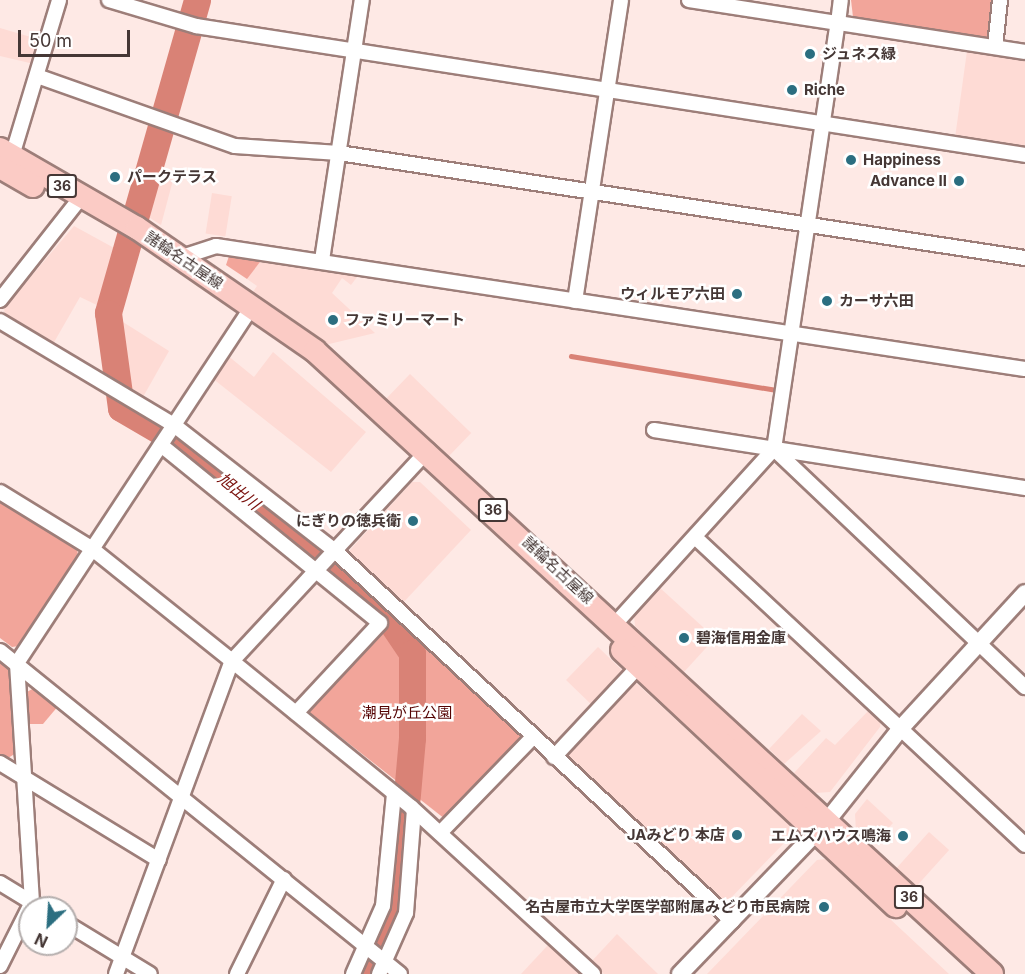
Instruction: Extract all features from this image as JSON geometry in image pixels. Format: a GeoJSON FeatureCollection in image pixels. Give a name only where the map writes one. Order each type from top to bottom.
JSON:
{"type":"FeatureCollection","features":[{"type":"Feature","properties":{"kind":"main road","name":"諸輪名古屋線"},"geometry":{"type":"LineString","coordinates":[[3,164],[129,232],[315,351],[639,666],[992,974]]}},
{"type":"Feature","properties":{"kind":"main road","name":"諸輪名古屋線"},"geometry":{"type":"LineString","coordinates":[[423,455],[616,623],[970,974]]}},
{"type":"Feature","properties":{"kind":"street"},"geometry":{"type":"LineString","coordinates":[[3,164],[38,76],[59,0]]}},
{"type":"Feature","properties":{"kind":"street"},"geometry":{"type":"LineString","coordinates":[[109,0],[190,25],[1025,155]]}},
{"type":"Feature","properties":{"kind":"street"},"geometry":{"type":"LineString","coordinates":[[322,260],[362,0]]}},
{"type":"Feature","properties":{"kind":"street"},"geometry":{"type":"LineString","coordinates":[[575,301],[621,0]]}},
{"type":"Feature","properties":{"kind":"street"},"geometry":{"type":"LineString","coordinates":[[689,0],[728,3],[1025,52]]}},
{"type":"Feature","properties":{"kind":"street"},"geometry":{"type":"LineString","coordinates":[[616,623],[696,538],[774,449],[841,0]]}},
{"type":"Feature","properties":{"kind":"street"},"geometry":{"type":"LineString","coordinates":[[995,47],[1000,0]]}},
{"type":"Feature","properties":{"kind":"street"},"geometry":{"type":"LineString","coordinates":[[38,76],[161,117],[235,146],[339,153],[1025,258]]}},
{"type":"Feature","properties":{"kind":"street"},"geometry":{"type":"LineString","coordinates":[[0,300],[77,202]]}},
{"type":"Feature","properties":{"kind":"street"},"geometry":{"type":"LineString","coordinates":[[175,260],[216,246],[322,260],[1025,369]]}},
{"type":"Feature","properties":{"kind":"street"},"geometry":{"type":"LineString","coordinates":[[36,896],[24,777],[17,663],[250,310]]}},
{"type":"Feature","properties":{"kind":"street"},"geometry":{"type":"LineString","coordinates":[[0,321],[119,392],[167,435],[326,561],[554,757],[732,921]]}},
{"type":"Feature","properties":{"kind":"street"},"geometry":{"type":"LineString","coordinates":[[654,430],[1025,488]]}},
{"type":"Feature","properties":{"kind":"street"},"geometry":{"type":"LineString","coordinates":[[167,435],[326,561],[380,623],[296,713]]}},
{"type":"Feature","properties":{"kind":"street"},"geometry":{"type":"LineString","coordinates":[[774,449],[1025,687]]}},
{"type":"Feature","properties":{"kind":"street"},"geometry":{"type":"LineString","coordinates":[[116,974],[124,958],[232,661],[423,455]]}},
{"type":"Feature","properties":{"kind":"street"},"geometry":{"type":"LineString","coordinates":[[0,492],[92,548],[413,808],[593,974]]}},
{"type":"Feature","properties":{"kind":"street"},"geometry":{"type":"LineString","coordinates":[[696,538],[1025,844]]}},
{"type":"Feature","properties":{"kind":"street"},"geometry":{"type":"LineString","coordinates":[[680,974],[821,827],[901,728],[1025,593]]}},
{"type":"Feature","properties":{"kind":"street"},"geometry":{"type":"LineString","coordinates":[[0,651],[377,952],[400,974]]}},
{"type":"Feature","properties":{"kind":"street"},"geometry":{"type":"LineString","coordinates":[[554,757],[639,666]]}},
{"type":"Feature","properties":{"kind":"street"},"geometry":{"type":"LineString","coordinates":[[440,832],[532,738]]}},
{"type":"Feature","properties":{"kind":"street"},"geometry":{"type":"LineString","coordinates":[[0,763],[159,860]]}},
{"type":"Feature","properties":{"kind":"street"},"geometry":{"type":"LineString","coordinates":[[379,974],[377,952],[397,796]]}},
{"type":"Feature","properties":{"kind":"street"},"geometry":{"type":"LineString","coordinates":[[353,974],[377,952],[410,890],[413,808]]}},
{"type":"Feature","properties":{"kind":"street"},"geometry":{"type":"LineString","coordinates":[[237,974],[284,879]]}},
{"type":"Feature","properties":{"kind":"street"},"geometry":{"type":"LineString","coordinates":[[0,883],[22,896]]}},
{"type":"Feature","properties":{"kind":"street"},"geometry":{"type":"LineString","coordinates":[[78,930],[150,974]]}},
{"type":"Feature","properties":{"kind":"street"},"geometry":{"type":"LineString","coordinates":[[0,966],[18,936]]}},
{"type":"Feature","properties":{"kind":"shaded area"},"geometry":{"type":"Polygon","coordinates":[[[0,28],[41,40],[34,64],[0,56],[0,28]]]}},
{"type":"Feature","properties":{"kind":"shaded area"},"geometry":{"type":"Polygon","coordinates":[[[967,51],[1025,60],[1025,148],[955,138],[967,51]]]}},
{"type":"Feature","properties":{"kind":"shaded area"},"geometry":{"type":"Polygon","coordinates":[[[155,174],[173,180],[161,225],[144,214],[155,174]]]}},
{"type":"Feature","properties":{"kind":"shaded area"},"geometry":{"type":"Polygon","coordinates":[[[212,193],[232,196],[225,237],[206,233],[212,193]]]}},
{"type":"Feature","properties":{"kind":"shaded area"},"geometry":{"type":"Polygon","coordinates":[[[74,226],[116,249],[101,307],[80,297],[53,344],[5,317],[4,308],[74,226]]]}},
{"type":"Feature","properties":{"kind":"shaded area"},"geometry":{"type":"Polygon","coordinates":[[[262,258],[360,273],[351,285],[342,278],[332,293],[375,333],[325,345],[252,293],[257,286],[247,279],[262,258]]]}},
{"type":"Feature","properties":{"kind":"shaded area"},"geometry":{"type":"Polygon","coordinates":[[[115,317],[169,351],[143,397],[125,386],[115,317]]]}},
{"type":"Feature","properties":{"kind":"shaded area"},"geometry":{"type":"Polygon","coordinates":[[[273,352],[366,432],[331,472],[212,378],[227,355],[254,377],[273,352]]]}},
{"type":"Feature","properties":{"kind":"shaded area"},"geometry":{"type":"Polygon","coordinates":[[[410,374],[471,433],[448,458],[386,398],[410,374]]]}},
{"type":"Feature","properties":{"kind":"shaded area"},"geometry":{"type":"Polygon","coordinates":[[[412,482],[420,482],[471,530],[401,605],[350,558],[350,550],[412,482]]]}},
{"type":"Feature","properties":{"kind":"shaded area"},"geometry":{"type":"Polygon","coordinates":[[[659,587],[715,638],[684,672],[635,626],[634,615],[659,587]]]}},
{"type":"Feature","properties":{"kind":"shaded area"},"geometry":{"type":"Polygon","coordinates":[[[598,647],[624,672],[592,705],[566,680],[598,647]]]}},
{"type":"Feature","properties":{"kind":"shaded area"},"geometry":{"type":"Polygon","coordinates":[[[634,681],[790,825],[790,837],[724,905],[567,760],[568,751],[634,681]]]}},
{"type":"Feature","properties":{"kind":"shaded area"},"geometry":{"type":"Polygon","coordinates":[[[872,707],[881,717],[880,727],[830,792],[815,793],[794,773],[826,738],[835,745],[872,707]]]}},
{"type":"Feature","properties":{"kind":"shaded area"},"geometry":{"type":"Polygon","coordinates":[[[802,714],[821,731],[784,764],[769,749],[802,714]]]}},
{"type":"Feature","properties":{"kind":"shaded area"},"geometry":{"type":"Polygon","coordinates":[[[867,799],[893,823],[872,846],[856,831],[855,814],[867,799]]]}},
{"type":"Feature","properties":{"kind":"shaded area"},"geometry":{"type":"Polygon","coordinates":[[[929,832],[949,850],[916,886],[896,868],[929,832]]]}},
{"type":"Feature","properties":{"kind":"shaded area","name":"名古屋市立大学医学部附属みどり市民病院"},"geometry":{"type":"Polygon","coordinates":[[[826,859],[949,974],[707,974],[817,860],[826,859]]]}},
{"type":"Feature","properties":{"kind":"shaded area"},"geometry":{"type":"Polygon","coordinates":[[[617,934],[658,974],[604,974],[591,962],[617,934]]]}},
{"type":"Feature","properties":{"kind":"shaded area"},"geometry":{"type":"Polygon","coordinates":[[[549,944],[581,974],[521,974],[549,944]]]}},
{"type":"Feature","properties":{"kind":"green space"},"geometry":{"type":"Polygon","coordinates":[[[851,0],[996,0],[992,33],[986,38],[853,17],[851,0]]]}},
{"type":"Feature","properties":{"kind":"green space"},"geometry":{"type":"Polygon","coordinates":[[[230,253],[263,258],[247,279],[226,265],[230,253]]]}},
{"type":"Feature","properties":{"kind":"green space"},"geometry":{"type":"Polygon","coordinates":[[[0,501],[77,548],[78,556],[19,646],[12,647],[0,638],[0,501]]]}},
{"type":"Feature","properties":{"kind":"green space","name":"潮見が丘公園"},"geometry":{"type":"Polygon","coordinates":[[[395,614],[520,733],[520,741],[445,819],[310,713],[310,705],[395,614]]]}},
{"type":"Feature","properties":{"kind":"green space"},"geometry":{"type":"Polygon","coordinates":[[[0,658],[11,670],[16,753],[5,760],[0,757],[0,658]]]}},
{"type":"Feature","properties":{"kind":"green space"},"geometry":{"type":"Polygon","coordinates":[[[36,687],[59,705],[43,724],[27,724],[25,693],[36,687]]]}},
{"type":"Feature","properties":{"kind":"waterway","name":"旭出川"},"geometry":{"type":"LineString","coordinates":[[197,0],[108,313],[121,408],[174,439],[335,568],[389,619],[412,653],[412,738],[399,884],[390,926],[367,974]]}},
{"type":"Feature","properties":{"kind":"waterway"},"geometry":{"type":"LineString","coordinates":[[571,356],[776,390]]}},
{"type":"Feature","properties":{"kind":"place","name":"ジュネス緑"},"geometry":{"type":"Point","coordinates":[810,54]}},
{"type":"Feature","properties":{"kind":"place","name":"Riche"},"geometry":{"type":"Point","coordinates":[792,90]}},
{"type":"Feature","properties":{"kind":"place","name":"Happiness"},"geometry":{"type":"Point","coordinates":[851,160]}},
{"type":"Feature","properties":{"kind":"place","name":"パークテラス"},"geometry":{"type":"Point","coordinates":[115,177]}},
{"type":"Feature","properties":{"kind":"place","name":"Advance Ⅱ"},"geometry":{"type":"Point","coordinates":[959,181]}},
{"type":"Feature","properties":{"kind":"place","name":"ウィルモア六田"},"geometry":{"type":"Point","coordinates":[737,294]}},
{"type":"Feature","properties":{"kind":"place","name":"カーサ六田"},"geometry":{"type":"Point","coordinates":[827,301]}},
{"type":"Feature","properties":{"kind":"place","name":"ファミリーマート"},"geometry":{"type":"Point","coordinates":[333,320]}},
{"type":"Feature","properties":{"kind":"place","name":"にぎりの徳兵衛"},"geometry":{"type":"Point","coordinates":[413,521]}},
{"type":"Feature","properties":{"kind":"place","name":"碧海信用金庫"},"geometry":{"type":"Point","coordinates":[684,638]}},
{"type":"Feature","properties":{"kind":"place","name":"JAみどり 本店"},"geometry":{"type":"Point","coordinates":[737,835]}},
{"type":"Feature","properties":{"kind":"place","name":"エムズハウス鳴海"},"geometry":{"type":"Point","coordinates":[903,836]}},
{"type":"Feature","properties":{"kind":"place","name":"名古屋市立大学医学部附属みどり市民病院"},"geometry":{"type":"Point","coordinates":[824,907]}}]}
